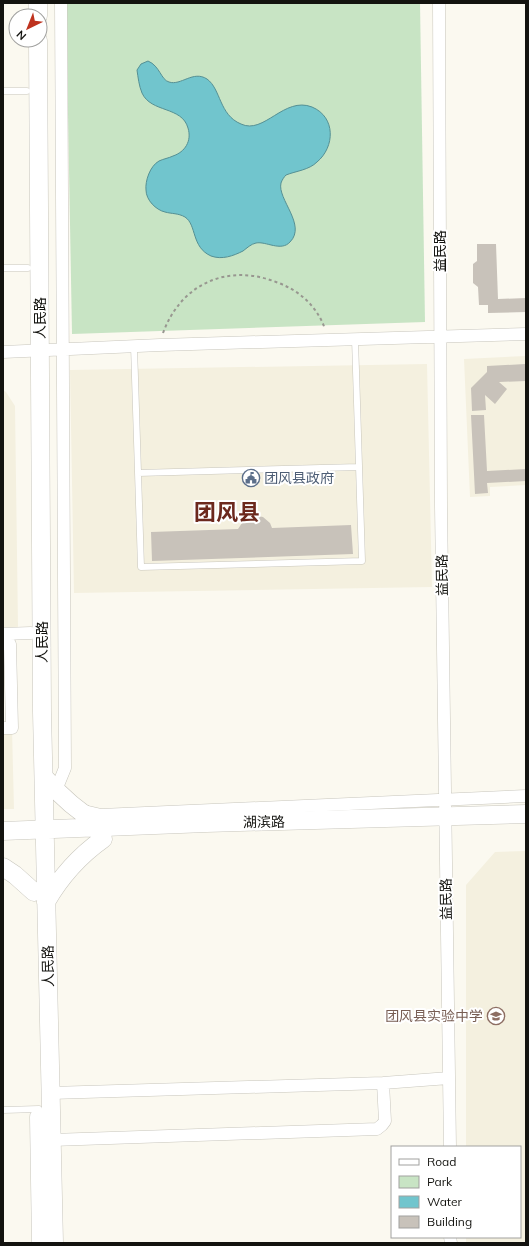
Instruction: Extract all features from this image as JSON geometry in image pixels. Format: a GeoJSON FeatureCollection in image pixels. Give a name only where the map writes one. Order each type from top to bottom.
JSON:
{"type":"FeatureCollection","features":[{"type":"Feature","properties":{"kind":"street"},"geometry":{"type":"LineString","coordinates":[[56,790],[65,768],[61,3]]}},
{"type":"Feature","properties":{"kind":"street","name":"益民路"},"geometry":{"type":"LineString","coordinates":[[438,3],[445,815],[450,1146]]}},
{"type":"Feature","properties":{"kind":"street","name":"人民路"},"geometry":{"type":"LineString","coordinates":[[27,48],[28,268],[34,351],[44,777],[39,836]]}},
{"type":"Feature","properties":{"kind":"street","name":"人民路"},"geometry":{"type":"LineString","coordinates":[[38,48],[31,633],[39,836],[40,897],[38,1109],[41,1243]]}},
{"type":"Feature","properties":{"kind":"street"},"geometry":{"type":"LineString","coordinates":[[3,352],[160,345],[526,334]]}},
{"type":"Feature","properties":{"kind":"street"},"geometry":{"type":"LineString","coordinates":[[3,634],[31,633]]}},
{"type":"Feature","properties":{"kind":"street"},"geometry":{"type":"LineString","coordinates":[[3,644],[10,644],[12,728],[3,728]]}},
{"type":"Feature","properties":{"kind":"street"},"geometry":{"type":"LineString","coordinates":[[3,867],[16,875],[40,897],[57,885],[69,868],[91,848],[103,833],[44,777]]}},
{"type":"Feature","properties":{"kind":"street"},"geometry":{"type":"LineString","coordinates":[[77,809],[101,815],[445,815],[526,796]]}},
{"type":"Feature","properties":{"kind":"street","name":"湖滨路"},"geometry":{"type":"LineString","coordinates":[[3,843],[39,836],[103,833],[207,834],[445,815],[526,814]]}},
{"type":"Feature","properties":{"kind":"street","name":"湖滨路"},"geometry":{"type":"LineString","coordinates":[[445,815],[526,825]]}},
{"type":"Feature","properties":{"kind":"street","name":"湖滨路"},"geometry":{"type":"LineString","coordinates":[[3,832],[39,836]]}},
{"type":"Feature","properties":{"kind":"street","name":"人民路"},"geometry":{"type":"LineString","coordinates":[[40,897],[51,1093],[54,1243]]}},
{"type":"Feature","properties":{"kind":"street"},"geometry":{"type":"LineString","coordinates":[[51,1093],[383,1083],[449,1078]]}},
{"type":"Feature","properties":{"kind":"street"},"geometry":{"type":"LineString","coordinates":[[52,1140],[377,1129],[382,1126],[385,1121],[383,1083]]}},
{"type":"Feature","properties":{"kind":"lane"},"geometry":{"type":"LineString","coordinates":[[3,91],[27,90]]}},
{"type":"Feature","properties":{"kind":"lane"},"geometry":{"type":"LineString","coordinates":[[3,268],[28,268]]}},
{"type":"Feature","properties":{"kind":"lane"},"geometry":{"type":"LineString","coordinates":[[134,346],[141,567],[362,561],[355,339]]}},
{"type":"Feature","properties":{"kind":"lane"},"geometry":{"type":"LineString","coordinates":[[138,473],[359,467]]}},
{"type":"Feature","properties":{"kind":"lane"},"geometry":{"type":"LineString","coordinates":[[3,1110],[38,1109]]}},
{"type":"Feature","properties":{"kind":"path"},"geometry":{"type":"LineString","coordinates":[[160,345],[167,322],[173,312],[194,290],[211,281],[231,276],[243,275],[266,278],[286,285],[302,296],[319,316],[328,340]]}},
{"type":"Feature","properties":{"kind":"shaded area"},"geometry":{"type":"Polygon","coordinates":[[[526,356],[526,485],[490,487],[490,496],[470,497],[464,359],[526,356]]]}},
{"type":"Feature","properties":{"kind":"shaded area","name":"团风县政府"},"geometry":{"type":"Polygon","coordinates":[[[427,364],[432,587],[74,593],[70,370],[427,364]]]}},
{"type":"Feature","properties":{"kind":"shaded area"},"geometry":{"type":"Polygon","coordinates":[[[3,390],[15,406],[18,627],[3,627],[3,390]]]}},
{"type":"Feature","properties":{"kind":"shaded area"},"geometry":{"type":"Polygon","coordinates":[[[3,728],[12,728],[14,809],[3,809],[3,728]]]}},
{"type":"Feature","properties":{"kind":"shaded area","name":"团风县实验中学"},"geometry":{"type":"Polygon","coordinates":[[[526,851],[526,1243],[466,1243],[466,1238],[521,1238],[521,1146],[466,1146],[466,885],[495,852],[526,851]]]}},
{"type":"Feature","properties":{"kind":"green space"},"geometry":{"type":"Polygon","coordinates":[[[66,3],[420,3],[425,322],[72,334],[66,3]]]}},
{"type":"Feature","properties":{"kind":"water"},"geometry":{"type":"Polygon","coordinates":[[[148,61],[155,66],[166,81],[169,82],[174,83],[197,76],[207,79],[212,83],[228,115],[241,124],[250,126],[258,124],[266,121],[283,110],[302,105],[312,107],[320,112],[325,118],[329,125],[330,141],[323,156],[314,165],[286,175],[281,183],[283,197],[294,220],[294,235],[290,242],[282,246],[256,243],[231,256],[219,258],[211,256],[200,247],[189,221],[185,217],[162,211],[155,207],[150,201],[146,194],[146,186],[147,178],[153,166],[159,161],[181,152],[188,142],[189,133],[185,121],[180,116],[152,104],[142,93],[137,70],[141,64],[148,61]]]}},
{"type":"Feature","properties":{"kind":"building"},"geometry":{"type":"Polygon","coordinates":[[[477,244],[496,244],[498,299],[526,298],[526,312],[488,313],[488,305],[479,305],[478,287],[473,283],[473,264],[477,261],[477,244]]]}},
{"type":"Feature","properties":{"kind":"building"},"geometry":{"type":"Polygon","coordinates":[[[525,364],[526,381],[499,382],[507,389],[495,404],[485,395],[486,410],[472,411],[471,388],[487,372],[487,366],[525,364]]]}},
{"type":"Feature","properties":{"kind":"building"},"geometry":{"type":"Polygon","coordinates":[[[471,415],[484,415],[487,471],[526,469],[526,481],[487,483],[488,493],[475,494],[471,415]]]}},
{"type":"Feature","properties":{"kind":"building"},"geometry":{"type":"Polygon","coordinates":[[[253,515],[263,517],[270,523],[272,528],[351,525],[353,554],[152,561],[151,532],[238,529],[244,520],[253,515]]]}},
{"type":"Feature","properties":{"kind":"place","name":"团风县政府"},"geometry":{"type":"Point","coordinates":[251,478]}},
{"type":"Feature","properties":{"kind":"place","name":"团风县实验中学"},"geometry":{"type":"Point","coordinates":[496,1016]}},
{"type":"Feature","properties":{"kind":"district","name":"团风县"},"geometry":{"type":"Point","coordinates":[227,512]}}]}
